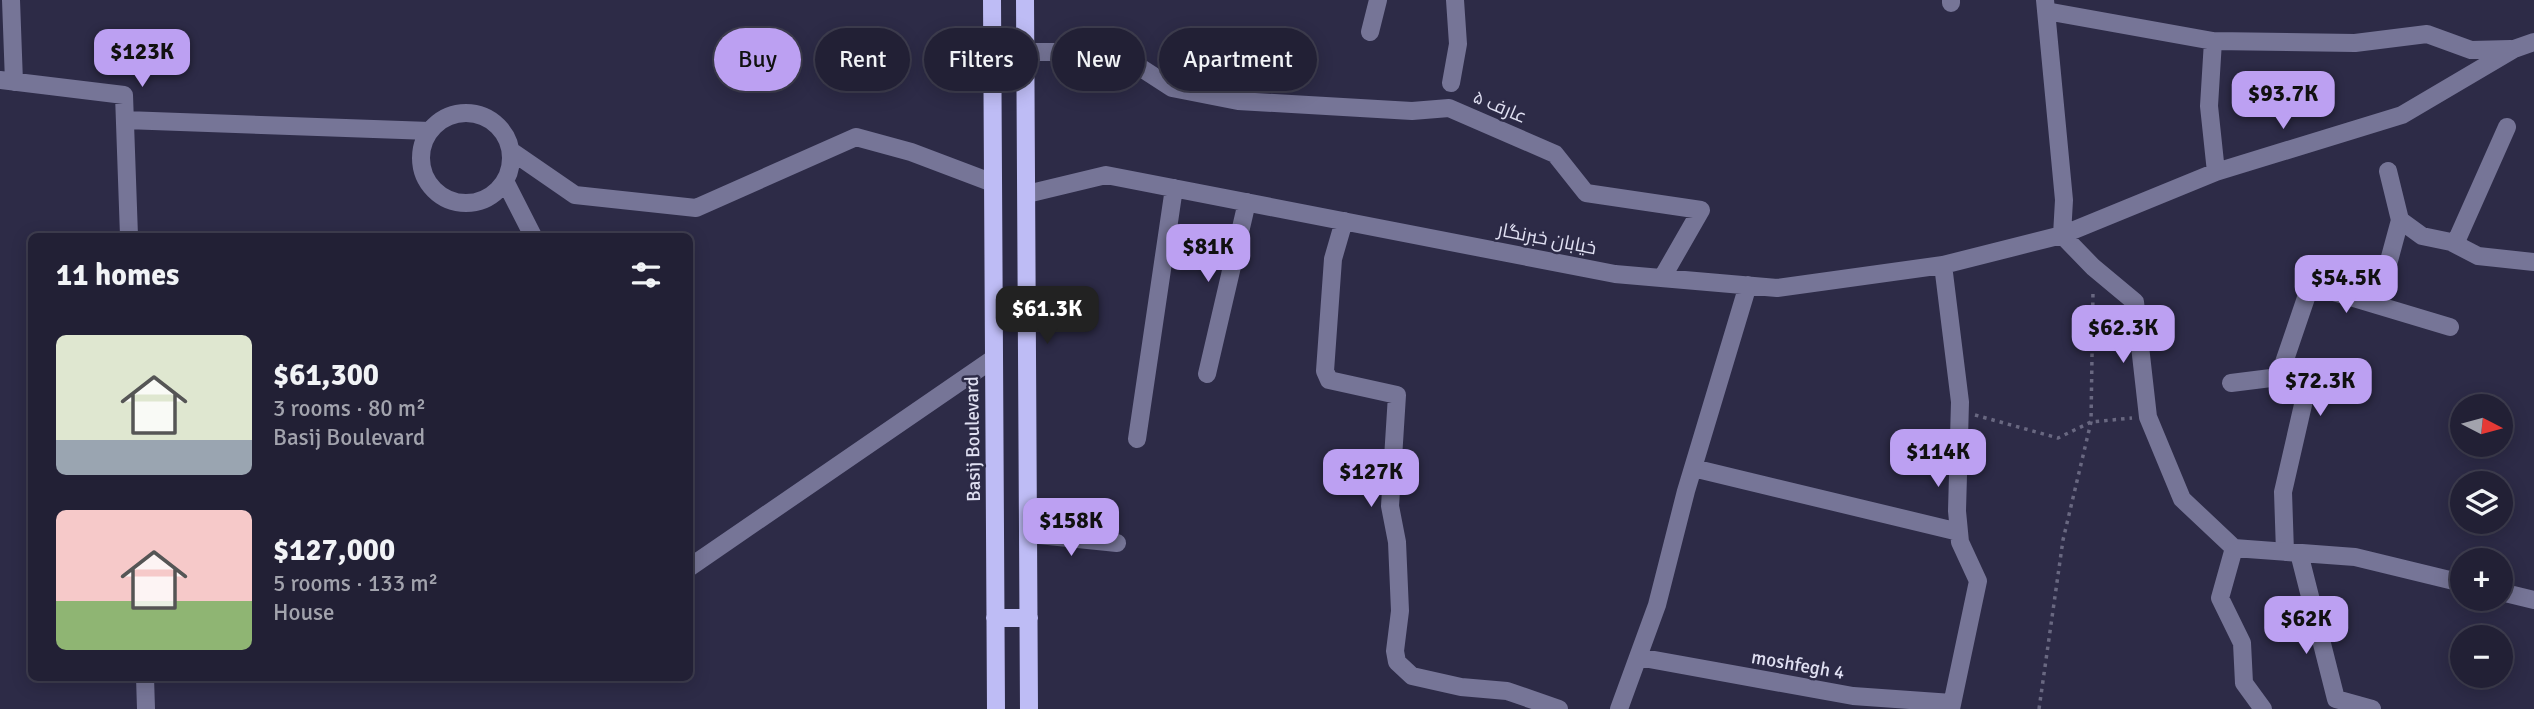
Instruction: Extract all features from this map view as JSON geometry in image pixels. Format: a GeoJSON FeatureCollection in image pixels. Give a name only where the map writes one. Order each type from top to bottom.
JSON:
{"type":"FeatureCollection","features":[{"type":"Feature","properties":{"kind":"main road","name":"Basij Boulevard"},"geometry":{"type":"LineString","coordinates":[[992,0],[996,709]]}},
{"type":"Feature","properties":{"kind":"main road"},"geometry":{"type":"LineString","coordinates":[[1026,0],[1026,28]]}},
{"type":"Feature","properties":{"kind":"main road"},"geometry":{"type":"LineString","coordinates":[[1026,91],[1029,709]]}},
{"type":"Feature","properties":{"kind":"main road"},"geometry":{"type":"LineString","coordinates":[[995,618],[1029,618]]}},
{"type":"Feature","properties":{"kind":"street"},"geometry":{"type":"LineString","coordinates":[[11,0],[7,81],[124,95],[129,233]]}},
{"type":"Feature","properties":{"kind":"street"},"geometry":{"type":"LineString","coordinates":[[1370,32],[1378,0]]}},
{"type":"Feature","properties":{"kind":"street"},"geometry":{"type":"LineString","coordinates":[[1451,83],[1458,44],[1455,0]]}},
{"type":"Feature","properties":{"kind":"street"},"geometry":{"type":"LineString","coordinates":[[2450,580],[2354,557],[2234,548],[2182,499],[2148,417],[2136,302],[2093,267],[2062,235],[2064,200],[2045,6],[2213,41],[2355,43],[2427,34],[2471,50],[2514,49],[2534,42]]}},
{"type":"Feature","properties":{"kind":"street"},"geometry":{"type":"LineString","coordinates":[[2213,41],[2209,106],[2216,172]]}},
{"type":"Feature","properties":{"kind":"street","name":"خیابان خبرنگار"},"geometry":{"type":"LineString","coordinates":[[1027,194],[1106,175],[1615,274],[1777,288],[1943,265],[2062,235],[2216,172],[2402,115],[2514,49]]}},
{"type":"Feature","properties":{"kind":"street","name":"عارف ۵"},"geometry":{"type":"LineString","coordinates":[[1038,52],[1098,52],[1135,64],[1172,88],[1238,100],[1412,111],[1449,108],[1555,154],[1586,192],[1701,210],[1662,278]]}},
{"type":"Feature","properties":{"kind":"street"},"geometry":{"type":"LineString","coordinates":[[511,151],[510,167],[505,181],[494,193],[481,201],[466,203],[450,200],[437,192],[427,181],[422,166],[422,150],[430,131],[445,117],[473,113],[498,125],[511,151],[575,195],[696,208],[856,137],[911,152],[993,183]]}},
{"type":"Feature","properties":{"kind":"street"},"geometry":{"type":"LineString","coordinates":[[125,120],[430,131]]}},
{"type":"Feature","properties":{"kind":"street"},"geometry":{"type":"LineString","coordinates":[[2455,244],[2507,127]]}},
{"type":"Feature","properties":{"kind":"street"},"geometry":{"type":"LineString","coordinates":[[2377,305],[2400,220],[2388,171]]}},
{"type":"Feature","properties":{"kind":"street"},"geometry":{"type":"LineString","coordinates":[[505,181],[531,233]]}},
{"type":"Feature","properties":{"kind":"street"},"geometry":{"type":"LineString","coordinates":[[1137,439],[1174,188]]}},
{"type":"Feature","properties":{"kind":"street"},"geometry":{"type":"LineString","coordinates":[[1207,374],[1247,202]]}},
{"type":"Feature","properties":{"kind":"street"},"geometry":{"type":"LineString","coordinates":[[2400,220],[2422,236],[2455,244],[2478,256],[2534,262]]}},
{"type":"Feature","properties":{"kind":"street"},"geometry":{"type":"LineString","coordinates":[[1344,221],[1333,259],[1325,371],[1329,380],[1397,395],[1390,506],[1397,542],[1400,611],[1395,651],[1397,662],[1402,670],[1412,676],[1461,687],[1507,691],[1559,709]]}},
{"type":"Feature","properties":{"kind":"street"},"geometry":{"type":"LineString","coordinates":[[1943,265],[1959,411],[1960,542],[1978,580],[1952,706]]}},
{"type":"Feature","properties":{"kind":"street"},"geometry":{"type":"LineString","coordinates":[[1619,709],[1657,605],[1693,468],[1748,285]]}},
{"type":"Feature","properties":{"kind":"street"},"geometry":{"type":"LineString","coordinates":[[2279,377],[2308,292],[2330,291],[2450,327]]}},
{"type":"Feature","properties":{"kind":"street"},"geometry":{"type":"LineString","coordinates":[[693,565],[993,359]]}},
{"type":"Feature","properties":{"kind":"street"},"geometry":{"type":"LineString","coordinates":[[2231,383],[2279,377],[2305,396],[2283,492],[2292,552],[2336,699],[2372,709]]}},
{"type":"Feature","properties":{"kind":"street"},"geometry":{"type":"LineString","coordinates":[[1693,468],[1959,531]]}},
{"type":"Feature","properties":{"kind":"street"},"geometry":{"type":"LineString","coordinates":[[1028,534],[1118,542]]}},
{"type":"Feature","properties":{"kind":"street"},"geometry":{"type":"LineString","coordinates":[[2234,548],[2220,598],[2242,643],[2244,683],[2263,709]]}},
{"type":"Feature","properties":{"kind":"street"},"geometry":{"type":"LineString","coordinates":[[2513,595],[2534,599]]}},
{"type":"Feature","properties":{"kind":"street","name":"moshfegh 4"},"geometry":{"type":"LineString","coordinates":[[1638,657],[1853,696],[1952,706]]}},
{"type":"Feature","properties":{"kind":"street"},"geometry":{"type":"LineString","coordinates":[[145,681],[146,709]]}},
{"type":"Feature","properties":{"kind":"path"},"geometry":{"type":"LineString","coordinates":[[2039,709],[2063,540],[2091,422],[2093,267]]}},
{"type":"Feature","properties":{"kind":"path"},"geometry":{"type":"LineString","coordinates":[[1959,411],[2058,438],[2091,422],[2148,417]]}}]}
